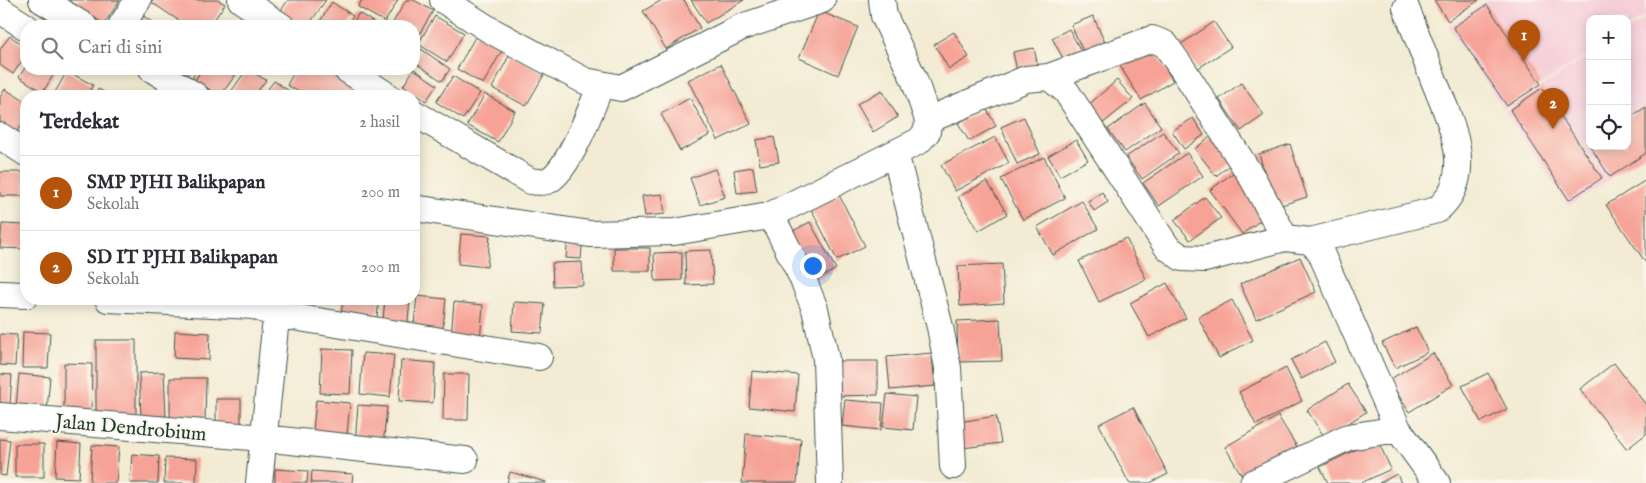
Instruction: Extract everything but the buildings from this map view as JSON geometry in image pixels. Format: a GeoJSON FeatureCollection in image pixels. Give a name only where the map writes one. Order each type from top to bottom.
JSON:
{"type":"FeatureCollection","features":[{"type":"Feature","properties":{"kind":"street"},"geometry":{"type":"LineString","coordinates":[[42,0],[74,20]]}},
{"type":"Feature","properties":{"kind":"street"},"geometry":{"type":"LineString","coordinates":[[126,20],[138,0]]}},
{"type":"Feature","properties":{"kind":"street"},"geometry":{"type":"LineString","coordinates":[[241,0],[272,20]]}},
{"type":"Feature","properties":{"kind":"street"},"geometry":{"type":"LineString","coordinates":[[443,0],[553,65],[585,81],[621,88],[742,27],[822,0]]}},
{"type":"Feature","properties":{"kind":"street"},"geometry":{"type":"LineString","coordinates":[[420,209],[590,234],[674,232],[769,216],[918,141],[927,132],[928,120],[914,79],[884,16],[882,0]]}},
{"type":"Feature","properties":{"kind":"street"},"geometry":{"type":"LineString","coordinates":[[1048,78],[1066,91],[1168,247],[1182,258],[1205,259],[1436,210],[1447,201],[1452,192],[1458,170],[1456,137],[1406,8]]}},
{"type":"Feature","properties":{"kind":"street"},"geometry":{"type":"LineString","coordinates":[[0,10],[20,23]]}},
{"type":"Feature","properties":{"kind":"street"},"geometry":{"type":"LineString","coordinates":[[928,120],[1026,79],[1048,78],[1152,39],[1166,44],[1253,179],[1298,240],[1320,251],[1398,429],[1437,483]]}},
{"type":"Feature","properties":{"kind":"street"},"geometry":{"type":"LineString","coordinates":[[162,75],[186,90]]}},
{"type":"Feature","properties":{"kind":"street"},"geometry":{"type":"LineString","coordinates":[[355,75],[379,90]]}},
{"type":"Feature","properties":{"kind":"street"},"geometry":{"type":"LineString","coordinates":[[420,116],[530,180],[548,181],[564,164],[585,125],[601,84]]}},
{"type":"Feature","properties":{"kind":"street"},"geometry":{"type":"LineString","coordinates":[[0,137],[20,149]]}},
{"type":"Feature","properties":{"kind":"street"},"geometry":{"type":"LineString","coordinates":[[895,153],[940,327],[946,359],[953,466]]}},
{"type":"Feature","properties":{"kind":"street"},"geometry":{"type":"LineString","coordinates":[[769,216],[793,260],[815,309],[826,359],[830,483]]}},
{"type":"Feature","properties":{"kind":"street"},"geometry":{"type":"LineString","coordinates":[[0,294],[20,295]]}},
{"type":"Feature","properties":{"kind":"street"},"geometry":{"type":"LineString","coordinates":[[259,483],[263,438],[263,305]]}},
{"type":"Feature","properties":{"kind":"street"},"geometry":{"type":"LineString","coordinates":[[268,305],[539,357]]}},
{"type":"Feature","properties":{"kind":"street","name":"Jalan Dendrobium"},"geometry":{"type":"LineString","coordinates":[[0,416],[263,438],[465,460]]}},
{"type":"Feature","properties":{"kind":"street"},"geometry":{"type":"LineString","coordinates":[[1253,483],[1348,437],[1398,429]]}},
{"type":"Feature","properties":{"kind":"shaded area"},"geometry":{"type":"Polygon","coordinates":[[[1489,0],[1646,0],[1646,15],[1631,25],[1631,15],[1586,15],[1586,55],[1504,109],[1448,27],[1489,0]]]}},
{"type":"Feature","properties":{"kind":"shaded area"},"geometry":{"type":"Polygon","coordinates":[[[1646,18],[1646,155],[1569,206],[1505,111],[1586,58],[1586,150],[1631,150],[1631,28],[1646,18]]]}},
{"type":"Feature","properties":{"kind":"place","name":"SMP PJHI Balikpapan"},"geometry":{"type":"Point","coordinates":[1524,61]}},
{"type":"Feature","properties":{"kind":"place","name":"SD IT PJHI Balikpapan"},"geometry":{"type":"Point","coordinates":[1553,129]}}]}
